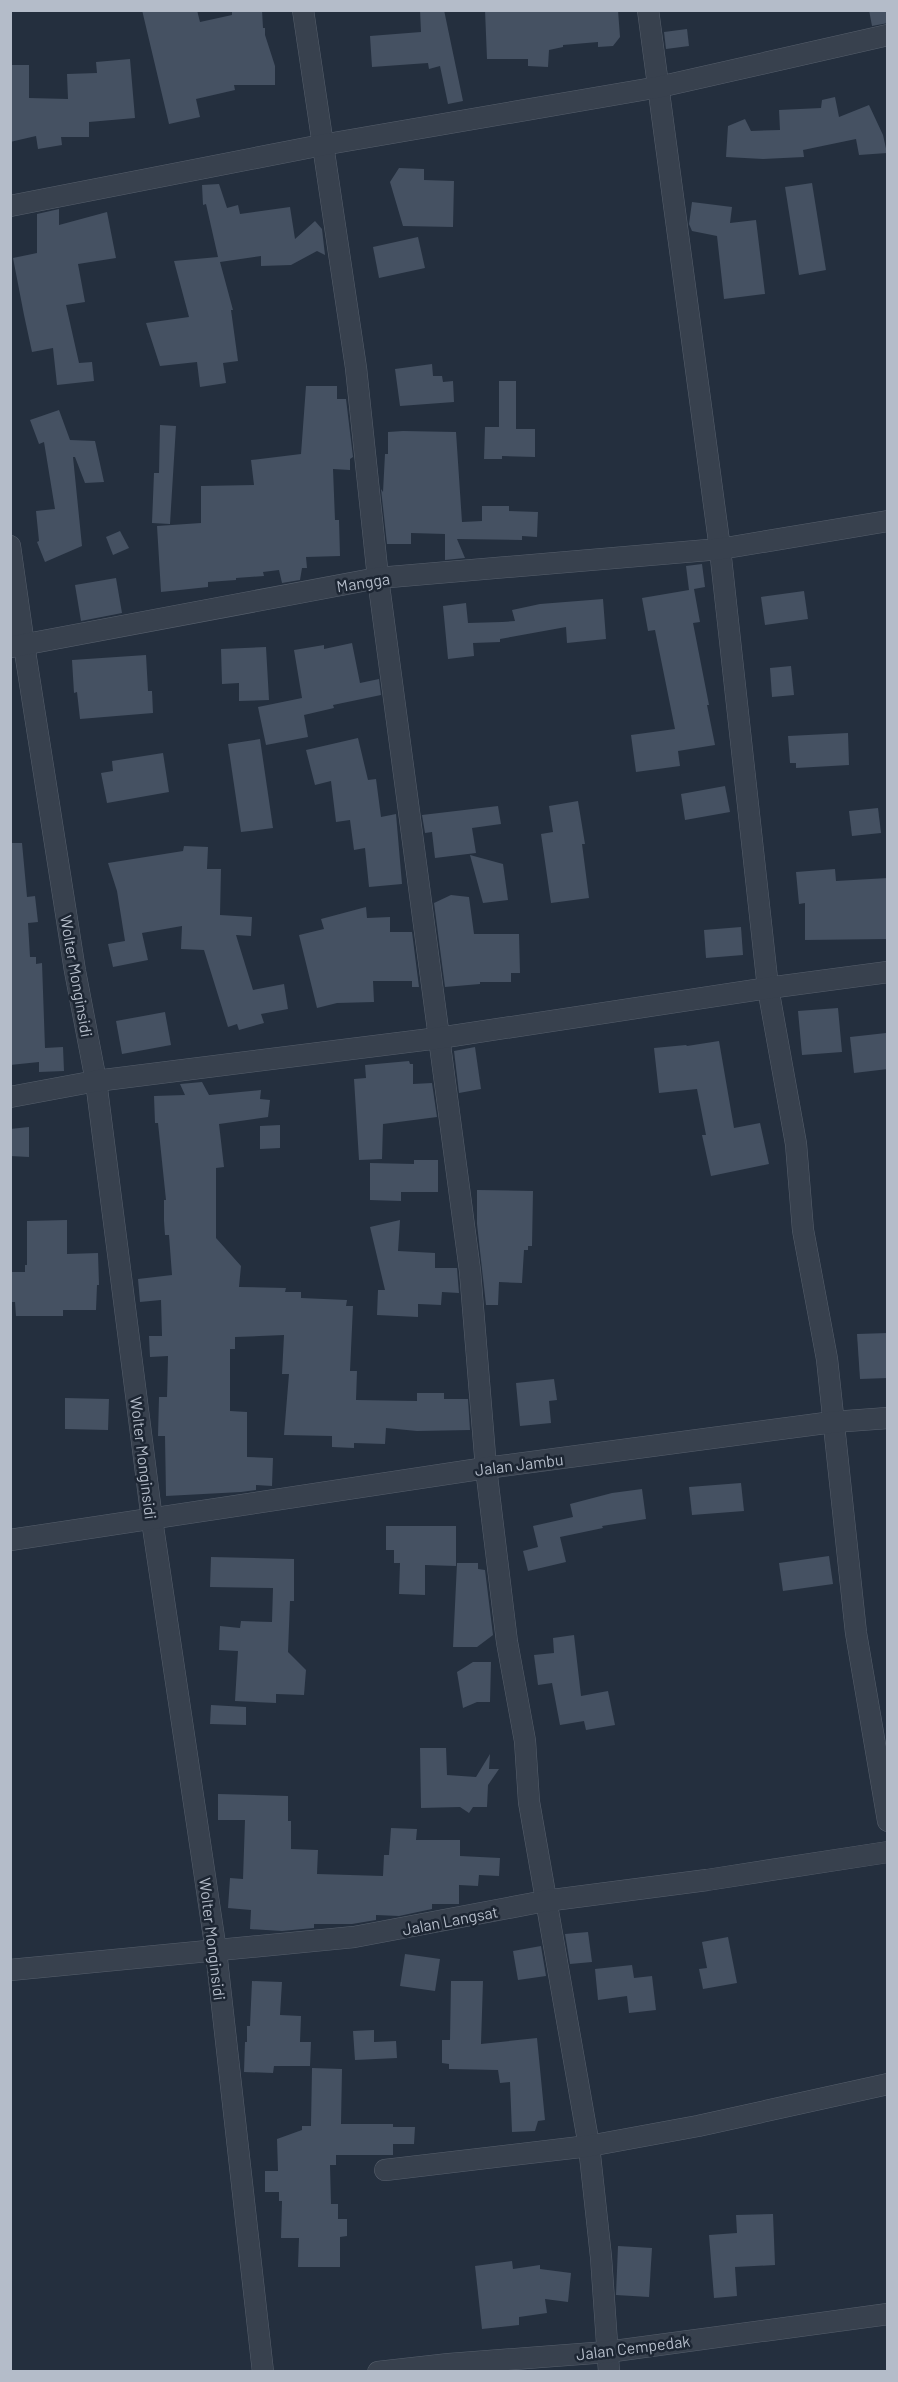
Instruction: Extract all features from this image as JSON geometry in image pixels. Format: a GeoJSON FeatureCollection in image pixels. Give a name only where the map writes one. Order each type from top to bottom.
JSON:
{"type":"FeatureCollection","features":[{"type":"Feature","properties":{"kind":"street"},"geometry":{"type":"LineString","coordinates":[[303,10],[356,368],[378,578],[470,1271],[486,1468],[507,1642],[525,1741],[529,1802],[545,1901],[589,2146],[601,2257],[608,2362]]}},
{"type":"Feature","properties":{"kind":"street"},"geometry":{"type":"LineString","coordinates":[[648,10],[720,549],[768,988],[796,1144],[803,1230],[827,1359],[856,1633],[888,1821]]}},
{"type":"Feature","properties":{"kind":"street"},"geometry":{"type":"LineString","coordinates":[[10,206],[322,146],[659,87],[888,34]]}},
{"type":"Feature","properties":{"kind":"street","name":"Mangga"},"geometry":{"type":"LineString","coordinates":[[17,646],[378,578],[720,549],[888,521]]}},
{"type":"Feature","properties":{"kind":"street","name":"Wolter Monginsidi"},"geometry":{"type":"LineString","coordinates":[[10,546],[17,646],[96,1081],[152,1520],[216,1951],[263,2372]]}},
{"type":"Feature","properties":{"kind":"street"},"geometry":{"type":"LineString","coordinates":[[10,1097],[96,1081],[438,1038],[888,972]]}},
{"type":"Feature","properties":{"kind":"street","name":"Jalan Jambu"},"geometry":{"type":"LineString","coordinates":[[10,1540],[486,1468],[832,1422],[888,1418]]}},
{"type":"Feature","properties":{"kind":"street","name":"Jalan Langsat"},"geometry":{"type":"LineString","coordinates":[[10,1970],[354,1937],[545,1901],[706,1880],[888,1852]]}},
{"type":"Feature","properties":{"kind":"street"},"geometry":{"type":"LineString","coordinates":[[385,2170],[589,2146],[698,2126],[888,2084]]}},
{"type":"Feature","properties":{"kind":"street","name":"Jalan Cempedak"},"geometry":{"type":"LineString","coordinates":[[378,2372],[449,2364],[608,2362],[888,2314]]}},
{"type":"Feature","properties":{"kind":"building"},"geometry":{"type":"Polygon","coordinates":[[[142,10],[197,10],[200,22],[232,15],[232,10],[262,10],[263,28],[265,28],[275,66],[275,85],[234,85],[235,90],[196,99],[200,117],[169,124],[142,10]]]}},
{"type":"Feature","properties":{"kind":"building"},"geometry":{"type":"Polygon","coordinates":[[[420,10],[444,10],[463,101],[448,104],[440,66],[429,69],[428,63],[372,67],[370,36],[421,32],[420,10]]]}},
{"type":"Feature","properties":{"kind":"building"},"geometry":{"type":"Polygon","coordinates":[[[485,10],[618,10],[620,37],[613,46],[598,47],[598,42],[563,45],[563,47],[549,50],[548,67],[528,66],[528,59],[487,59],[485,10]]]}},
{"type":"Feature","properties":{"kind":"building"},"geometry":{"type":"Polygon","coordinates":[[[869,10],[888,10],[888,23],[872,26],[869,10]]]}},
{"type":"Feature","properties":{"kind":"building"},"geometry":{"type":"Polygon","coordinates":[[[687,29],[689,46],[666,49],[664,32],[687,29]]]}},
{"type":"Feature","properties":{"kind":"building"},"geometry":{"type":"Polygon","coordinates":[[[130,59],[135,118],[89,122],[89,137],[61,137],[62,145],[38,149],[36,136],[10,142],[10,65],[29,65],[29,98],[68,99],[67,74],[97,73],[96,62],[130,59]]]}},
{"type":"Feature","properties":{"kind":"building"},"geometry":{"type":"Polygon","coordinates":[[[835,97],[839,117],[869,105],[883,135],[887,153],[859,155],[856,139],[803,150],[804,157],[763,159],[726,157],[728,126],[745,119],[751,131],[780,130],[779,110],[821,108],[822,100],[835,97]]]}},
{"type":"Feature","properties":{"kind":"building"},"geometry":{"type":"Polygon","coordinates":[[[399,168],[424,169],[424,180],[454,181],[453,227],[403,226],[390,182],[399,168]]]}},
{"type":"Feature","properties":{"kind":"building"},"geometry":{"type":"Polygon","coordinates":[[[812,183],[826,270],[799,275],[785,187],[812,183]]]}},
{"type":"Feature","properties":{"kind":"building"},"geometry":{"type":"Polygon","coordinates":[[[219,184],[227,208],[238,205],[240,214],[290,207],[295,239],[315,221],[322,229],[325,255],[317,251],[291,265],[261,266],[261,256],[220,262],[233,310],[231,310],[238,361],[223,363],[226,383],[200,387],[197,362],[160,366],[146,323],[189,317],[174,261],[218,257],[206,204],[203,205],[202,185],[219,184]]]}},
{"type":"Feature","properties":{"kind":"building"},"geometry":{"type":"Polygon","coordinates":[[[692,202],[732,207],[730,223],[756,220],[765,294],[724,299],[717,236],[692,231],[689,224],[692,202]]]}},
{"type":"Feature","properties":{"kind":"building"},"geometry":{"type":"Polygon","coordinates":[[[59,209],[59,225],[107,212],[116,258],[78,264],[85,302],[66,305],[79,363],[92,362],[94,381],[57,385],[53,348],[32,352],[13,258],[37,253],[37,214],[59,209]]]}},
{"type":"Feature","properties":{"kind":"building"},"geometry":{"type":"Polygon","coordinates":[[[418,237],[425,268],[379,278],[373,247],[418,237]]]}},
{"type":"Feature","properties":{"kind":"building"},"geometry":{"type":"Polygon","coordinates":[[[432,364],[433,376],[442,376],[443,382],[453,381],[454,402],[400,406],[395,369],[432,364]]]}},
{"type":"Feature","properties":{"kind":"building"},"geometry":{"type":"Polygon","coordinates":[[[499,381],[516,381],[516,429],[535,429],[535,457],[502,456],[502,459],[484,459],[485,427],[499,427],[499,381]]]}},
{"type":"Feature","properties":{"kind":"building"},"geometry":{"type":"Polygon","coordinates":[[[306,386],[337,386],[337,399],[346,399],[353,457],[350,459],[350,470],[333,469],[335,520],[339,520],[340,556],[306,557],[307,568],[302,568],[300,580],[282,583],[279,570],[263,572],[264,576],[208,582],[208,587],[161,592],[157,526],[201,523],[201,486],[254,485],[251,460],[301,454],[306,386]]]}},
{"type":"Feature","properties":{"kind":"building"},"geometry":{"type":"Polygon","coordinates":[[[59,410],[70,440],[95,441],[104,482],[85,483],[75,457],[73,457],[82,546],[45,562],[37,542],[39,541],[36,511],[55,509],[44,442],[39,444],[30,420],[59,410]]]}},
{"type":"Feature","properties":{"kind":"building"},"geometry":{"type":"Polygon","coordinates":[[[160,425],[176,426],[170,524],[152,523],[154,473],[159,473],[160,425]]]}},
{"type":"Feature","properties":{"kind":"building"},"geometry":{"type":"Polygon","coordinates":[[[388,432],[456,432],[462,522],[482,521],[482,506],[509,506],[509,511],[538,512],[537,537],[522,536],[522,540],[457,539],[465,558],[445,560],[445,534],[411,533],[411,544],[387,544],[381,489],[383,492],[385,454],[388,454],[388,432]]]}},
{"type":"Feature","properties":{"kind":"building"},"geometry":{"type":"Polygon","coordinates":[[[120,531],[129,548],[113,555],[106,537],[120,531]]]}},
{"type":"Feature","properties":{"kind":"building"},"geometry":{"type":"Polygon","coordinates":[[[702,564],[705,587],[694,589],[700,622],[693,623],[715,745],[678,751],[680,766],[636,772],[631,735],[675,729],[655,630],[648,631],[642,598],[689,590],[686,566],[702,564]]]}},
{"type":"Feature","properties":{"kind":"building"},"geometry":{"type":"Polygon","coordinates":[[[116,578],[122,613],[81,621],[75,585],[116,578]]]}},
{"type":"Feature","properties":{"kind":"building"},"geometry":{"type":"Polygon","coordinates":[[[804,591],[808,619],[765,625],[761,597],[804,591]]]}},
{"type":"Feature","properties":{"kind":"building"},"geometry":{"type":"Polygon","coordinates":[[[603,599],[606,639],[567,643],[566,627],[500,639],[500,642],[473,643],[474,656],[448,659],[443,606],[466,603],[468,623],[502,622],[515,621],[512,610],[540,604],[603,599]]]}},
{"type":"Feature","properties":{"kind":"building"},"geometry":{"type":"Polygon","coordinates":[[[352,643],[360,683],[379,679],[381,695],[333,705],[334,708],[304,715],[308,737],[266,745],[258,707],[302,698],[294,650],[324,645],[324,649],[352,643]]]}},
{"type":"Feature","properties":{"kind":"building"},"geometry":{"type":"Polygon","coordinates":[[[266,647],[269,700],[239,701],[239,683],[222,684],[221,649],[266,647]]]}},
{"type":"Feature","properties":{"kind":"building"},"geometry":{"type":"Polygon","coordinates":[[[146,655],[148,691],[152,691],[153,713],[80,719],[77,692],[74,693],[72,660],[146,655]]]}},
{"type":"Feature","properties":{"kind":"building"},"geometry":{"type":"Polygon","coordinates":[[[791,666],[794,695],[772,697],[770,668],[791,666]]]}},
{"type":"Feature","properties":{"kind":"building"},"geometry":{"type":"Polygon","coordinates":[[[848,733],[849,765],[796,768],[796,763],[790,763],[788,736],[848,733]]]}},
{"type":"Feature","properties":{"kind":"building"},"geometry":{"type":"Polygon","coordinates":[[[358,738],[368,780],[376,779],[381,817],[396,814],[402,884],[369,887],[365,848],[354,850],[350,820],[336,822],[331,781],[315,785],[306,750],[358,738]]]}},
{"type":"Feature","properties":{"kind":"building"},"geometry":{"type":"Polygon","coordinates":[[[260,739],[273,828],[241,832],[228,744],[260,739]]]}},
{"type":"Feature","properties":{"kind":"building"},"geometry":{"type":"Polygon","coordinates":[[[163,753],[169,792],[107,803],[101,773],[113,771],[112,761],[163,753]]]}},
{"type":"Feature","properties":{"kind":"building"},"geometry":{"type":"Polygon","coordinates":[[[725,786],[730,812],[685,820],[681,794],[725,786]]]}},
{"type":"Feature","properties":{"kind":"building"},"geometry":{"type":"Polygon","coordinates":[[[578,801],[585,844],[582,844],[589,898],[551,903],[541,834],[553,832],[549,806],[578,801]]]}},
{"type":"Feature","properties":{"kind":"building"},"geometry":{"type":"Polygon","coordinates":[[[498,806],[501,824],[472,828],[476,853],[435,858],[432,832],[425,833],[422,815],[498,806]]]}},
{"type":"Feature","properties":{"kind":"building"},"geometry":{"type":"Polygon","coordinates":[[[878,808],[881,833],[852,836],[849,811],[878,808]]]}},
{"type":"Feature","properties":{"kind":"building"},"geometry":{"type":"Polygon","coordinates":[[[10,843],[22,843],[27,897],[35,896],[38,922],[28,923],[30,957],[36,957],[36,964],[42,963],[45,1048],[63,1047],[64,1071],[39,1072],[39,1062],[10,1065],[10,843]]]}},
{"type":"Feature","properties":{"kind":"building"},"geometry":{"type":"Polygon","coordinates":[[[184,846],[208,847],[207,869],[221,869],[220,915],[252,917],[251,936],[236,935],[253,990],[284,984],[288,1009],[261,1014],[264,1023],[239,1030],[237,1024],[228,1027],[204,950],[181,949],[182,926],[142,933],[148,960],[113,967],[108,944],[125,941],[117,891],[108,863],[183,851],[184,846]]]}},
{"type":"Feature","properties":{"kind":"building"},"geometry":{"type":"Polygon","coordinates":[[[470,855],[503,864],[508,900],[483,903],[470,855]]]}},
{"type":"Feature","properties":{"kind":"building"},"geometry":{"type":"Polygon","coordinates":[[[835,869],[836,881],[888,878],[888,939],[805,940],[805,903],[799,904],[796,872],[835,869]]]}},
{"type":"Feature","properties":{"kind":"building"},"geometry":{"type":"Polygon","coordinates":[[[451,895],[469,897],[474,934],[519,934],[520,973],[511,973],[511,982],[480,982],[480,984],[445,987],[434,903],[451,895]]]}},
{"type":"Feature","properties":{"kind":"building"},"geometry":{"type":"Polygon","coordinates":[[[366,907],[367,918],[390,917],[390,932],[412,932],[419,987],[412,987],[412,981],[373,981],[374,1002],[337,1003],[317,1008],[299,935],[324,929],[321,919],[366,907]]]}},
{"type":"Feature","properties":{"kind":"building"},"geometry":{"type":"Polygon","coordinates":[[[741,927],[743,955],[706,958],[704,930],[741,927]]]}},
{"type":"Feature","properties":{"kind":"building"},"geometry":{"type":"Polygon","coordinates":[[[838,1008],[842,1052],[802,1055],[798,1011],[838,1008]]]}},
{"type":"Feature","properties":{"kind":"building"},"geometry":{"type":"Polygon","coordinates":[[[165,1012],[171,1045],[122,1054],[116,1021],[165,1012]]]}},
{"type":"Feature","properties":{"kind":"building"},"geometry":{"type":"Polygon","coordinates":[[[886,1033],[888,1069],[854,1073],[850,1037],[886,1033]]]}},
{"type":"Feature","properties":{"kind":"building"},"geometry":{"type":"Polygon","coordinates":[[[719,1041],[734,1128],[760,1123],[769,1164],[711,1176],[702,1135],[706,1135],[697,1089],[659,1093],[654,1048],[719,1041]]]}},
{"type":"Feature","properties":{"kind":"building"},"geometry":{"type":"Polygon","coordinates":[[[475,1047],[481,1089],[459,1093],[454,1051],[475,1047]]]}},
{"type":"Feature","properties":{"kind":"building"},"geometry":{"type":"Polygon","coordinates":[[[409,1061],[413,1064],[413,1084],[432,1083],[437,1117],[383,1124],[382,1159],[359,1160],[354,1079],[366,1078],[365,1065],[409,1061]]]}},
{"type":"Feature","properties":{"kind":"building"},"geometry":{"type":"Polygon","coordinates":[[[202,1082],[209,1095],[261,1090],[260,1099],[270,1100],[268,1117],[219,1124],[224,1167],[216,1168],[216,1238],[241,1266],[239,1287],[286,1288],[285,1292],[301,1292],[301,1298],[347,1300],[346,1306],[353,1306],[350,1371],[357,1371],[356,1400],[417,1401],[417,1393],[444,1393],[444,1399],[468,1399],[470,1430],[417,1431],[386,1428],[385,1444],[354,1443],[354,1448],[332,1447],[332,1436],[284,1435],[289,1374],[282,1374],[284,1335],[235,1337],[235,1349],[230,1349],[230,1411],[247,1412],[247,1457],[273,1458],[272,1486],[256,1485],[256,1490],[241,1492],[166,1496],[165,1436],[158,1436],[159,1397],[167,1397],[168,1356],[150,1357],[149,1336],[162,1336],[161,1300],[140,1302],[138,1279],[172,1275],[169,1235],[165,1235],[164,1200],[166,1200],[158,1123],[155,1123],[154,1096],[185,1095],[180,1084],[202,1082]]]}},
{"type":"Feature","properties":{"kind":"building"},"geometry":{"type":"Polygon","coordinates":[[[280,1125],[280,1148],[260,1149],[260,1126],[280,1125]]]}},
{"type":"Feature","properties":{"kind":"building"},"geometry":{"type":"Polygon","coordinates":[[[29,1127],[29,1157],[10,1156],[10,1129],[29,1127]]]}},
{"type":"Feature","properties":{"kind":"building"},"geometry":{"type":"Polygon","coordinates":[[[414,1160],[438,1160],[438,1192],[401,1192],[401,1201],[370,1200],[370,1163],[414,1164],[414,1160]]]}},
{"type":"Feature","properties":{"kind":"building"},"geometry":{"type":"Polygon","coordinates":[[[477,1190],[533,1191],[532,1246],[524,1250],[522,1283],[499,1282],[498,1305],[486,1305],[477,1224],[477,1190]]]}},
{"type":"Feature","properties":{"kind":"building"},"geometry":{"type":"Polygon","coordinates":[[[67,1220],[67,1254],[98,1253],[99,1285],[97,1285],[96,1310],[63,1310],[63,1316],[16,1316],[15,1302],[10,1302],[10,1272],[25,1272],[27,1221],[67,1220]]]}},
{"type":"Feature","properties":{"kind":"building"},"geometry":{"type":"Polygon","coordinates":[[[400,1220],[398,1251],[435,1253],[435,1268],[457,1268],[459,1293],[442,1292],[441,1305],[418,1304],[418,1317],[377,1315],[378,1290],[385,1290],[370,1227],[400,1220]]]}},
{"type":"Feature","properties":{"kind":"building"},"geometry":{"type":"Polygon","coordinates":[[[888,1333],[888,1378],[860,1379],[857,1334],[888,1333]]]}},
{"type":"Feature","properties":{"kind":"building"},"geometry":{"type":"Polygon","coordinates":[[[554,1379],[557,1400],[549,1401],[551,1423],[520,1426],[516,1383],[554,1379]]]}},
{"type":"Feature","properties":{"kind":"building"},"geometry":{"type":"Polygon","coordinates":[[[65,1398],[109,1399],[108,1430],[65,1429],[65,1398]]]}},
{"type":"Feature","properties":{"kind":"building"},"geometry":{"type":"Polygon","coordinates":[[[741,1483],[744,1511],[692,1515],[689,1487],[741,1483]]]}},
{"type":"Feature","properties":{"kind":"building"},"geometry":{"type":"Polygon","coordinates":[[[642,1489],[646,1519],[602,1526],[603,1528],[560,1537],[566,1562],[528,1571],[523,1551],[538,1547],[533,1526],[573,1517],[570,1504],[612,1493],[642,1489]]]}},
{"type":"Feature","properties":{"kind":"building"},"geometry":{"type":"Polygon","coordinates":[[[386,1526],[456,1526],[456,1566],[425,1565],[425,1595],[399,1594],[400,1563],[394,1563],[394,1550],[386,1550],[386,1526]]]}},
{"type":"Feature","properties":{"kind":"building"},"geometry":{"type":"Polygon","coordinates":[[[829,1556],[833,1584],[783,1591],[779,1563],[829,1556]]]}},
{"type":"Feature","properties":{"kind":"building"},"geometry":{"type":"Polygon","coordinates":[[[211,1557],[294,1559],[294,1601],[290,1601],[288,1652],[306,1670],[304,1695],[276,1694],[276,1703],[235,1701],[238,1651],[219,1650],[220,1626],[240,1628],[241,1621],[272,1622],[273,1588],[210,1587],[211,1557]]]}},
{"type":"Feature","properties":{"kind":"building"},"geometry":{"type":"Polygon","coordinates":[[[457,1563],[478,1563],[478,1569],[485,1570],[493,1635],[477,1647],[453,1647],[457,1563]]]}},
{"type":"Feature","properties":{"kind":"building"},"geometry":{"type":"Polygon","coordinates":[[[574,1635],[581,1696],[608,1691],[615,1725],[586,1730],[584,1721],[560,1725],[552,1683],[538,1685],[534,1655],[554,1653],[553,1638],[574,1635]]]}},
{"type":"Feature","properties":{"kind":"building"},"geometry":{"type":"Polygon","coordinates":[[[473,1662],[491,1662],[490,1702],[477,1702],[463,1708],[457,1672],[473,1662]]]}},
{"type":"Feature","properties":{"kind":"building"},"geometry":{"type":"Polygon","coordinates":[[[211,1705],[246,1707],[246,1725],[210,1724],[211,1705]]]}},
{"type":"Feature","properties":{"kind":"building"},"geometry":{"type":"Polygon","coordinates":[[[420,1748],[446,1748],[447,1775],[476,1777],[490,1754],[489,1769],[499,1769],[488,1785],[487,1807],[473,1807],[469,1813],[460,1807],[421,1808],[420,1748]]]}},
{"type":"Feature","properties":{"kind":"building"},"geometry":{"type":"Polygon","coordinates":[[[218,1794],[288,1796],[291,1849],[318,1850],[317,1874],[383,1876],[384,1855],[389,1855],[391,1828],[417,1829],[416,1840],[460,1840],[460,1856],[500,1858],[499,1876],[479,1875],[478,1886],[459,1885],[459,1904],[432,1904],[432,1909],[399,1916],[376,1915],[376,1920],[352,1924],[314,1924],[314,1928],[282,1931],[250,1929],[251,1910],[228,1908],[230,1878],[243,1879],[245,1820],[218,1820],[218,1794]]]}},
{"type":"Feature","properties":{"kind":"building"},"geometry":{"type":"Polygon","coordinates":[[[588,1932],[592,1962],[570,1964],[565,1934],[588,1932]]]}},
{"type":"Feature","properties":{"kind":"building"},"geometry":{"type":"Polygon","coordinates":[[[728,1937],[737,1983],[703,1989],[699,1969],[707,1968],[702,1942],[728,1937]]]}},
{"type":"Feature","properties":{"kind":"building"},"geometry":{"type":"Polygon","coordinates":[[[541,1946],[546,1976],[518,1980],[513,1951],[541,1946]]]}},
{"type":"Feature","properties":{"kind":"building"},"geometry":{"type":"Polygon","coordinates":[[[405,1954],[440,1959],[435,1991],[400,1986],[405,1954]]]}},
{"type":"Feature","properties":{"kind":"building"},"geometry":{"type":"Polygon","coordinates":[[[632,1965],[634,1978],[652,1976],[656,2010],[629,2013],[627,1996],[598,2000],[595,1969],[632,1965]]]}},
{"type":"Feature","properties":{"kind":"building"},"geometry":{"type":"Polygon","coordinates":[[[252,1981],[282,1982],[280,2015],[301,2016],[300,2042],[311,2042],[310,2066],[274,2066],[273,2073],[244,2072],[247,2026],[250,2026],[252,1981]]]}},
{"type":"Feature","properties":{"kind":"building"},"geometry":{"type":"Polygon","coordinates":[[[451,1981],[483,1981],[481,2044],[537,2038],[545,2120],[538,2121],[535,2131],[512,2132],[510,2082],[500,2083],[498,2070],[449,2069],[449,2064],[442,2063],[442,2040],[450,2040],[451,1981]]]}},
{"type":"Feature","properties":{"kind":"building"},"geometry":{"type":"Polygon","coordinates":[[[374,2030],[374,2042],[396,2041],[397,2058],[355,2060],[353,2031],[374,2030]]]}},
{"type":"Feature","properties":{"kind":"building"},"geometry":{"type":"Polygon","coordinates":[[[312,2068],[342,2069],[341,2124],[393,2124],[393,2127],[415,2127],[414,2144],[393,2144],[393,2155],[336,2155],[336,2165],[330,2165],[331,2204],[338,2204],[338,2219],[347,2219],[347,2236],[340,2237],[340,2267],[298,2267],[299,2238],[281,2238],[282,2201],[279,2201],[279,2192],[265,2192],[265,2171],[278,2171],[277,2139],[302,2130],[302,2126],[311,2126],[312,2068]]]}},
{"type":"Feature","properties":{"kind":"building"},"geometry":{"type":"Polygon","coordinates":[[[773,2214],[775,2265],[735,2267],[737,2296],[714,2298],[709,2235],[737,2233],[736,2215],[773,2214]]]}},
{"type":"Feature","properties":{"kind":"building"},"geometry":{"type":"Polygon","coordinates":[[[618,2246],[652,2248],[649,2297],[616,2295],[618,2246]]]}},
{"type":"Feature","properties":{"kind":"building"},"geometry":{"type":"Polygon","coordinates":[[[512,2261],[513,2269],[540,2265],[540,2269],[571,2273],[568,2302],[545,2299],[547,2313],[519,2317],[519,2325],[482,2329],[475,2266],[512,2261]]]}}]}
